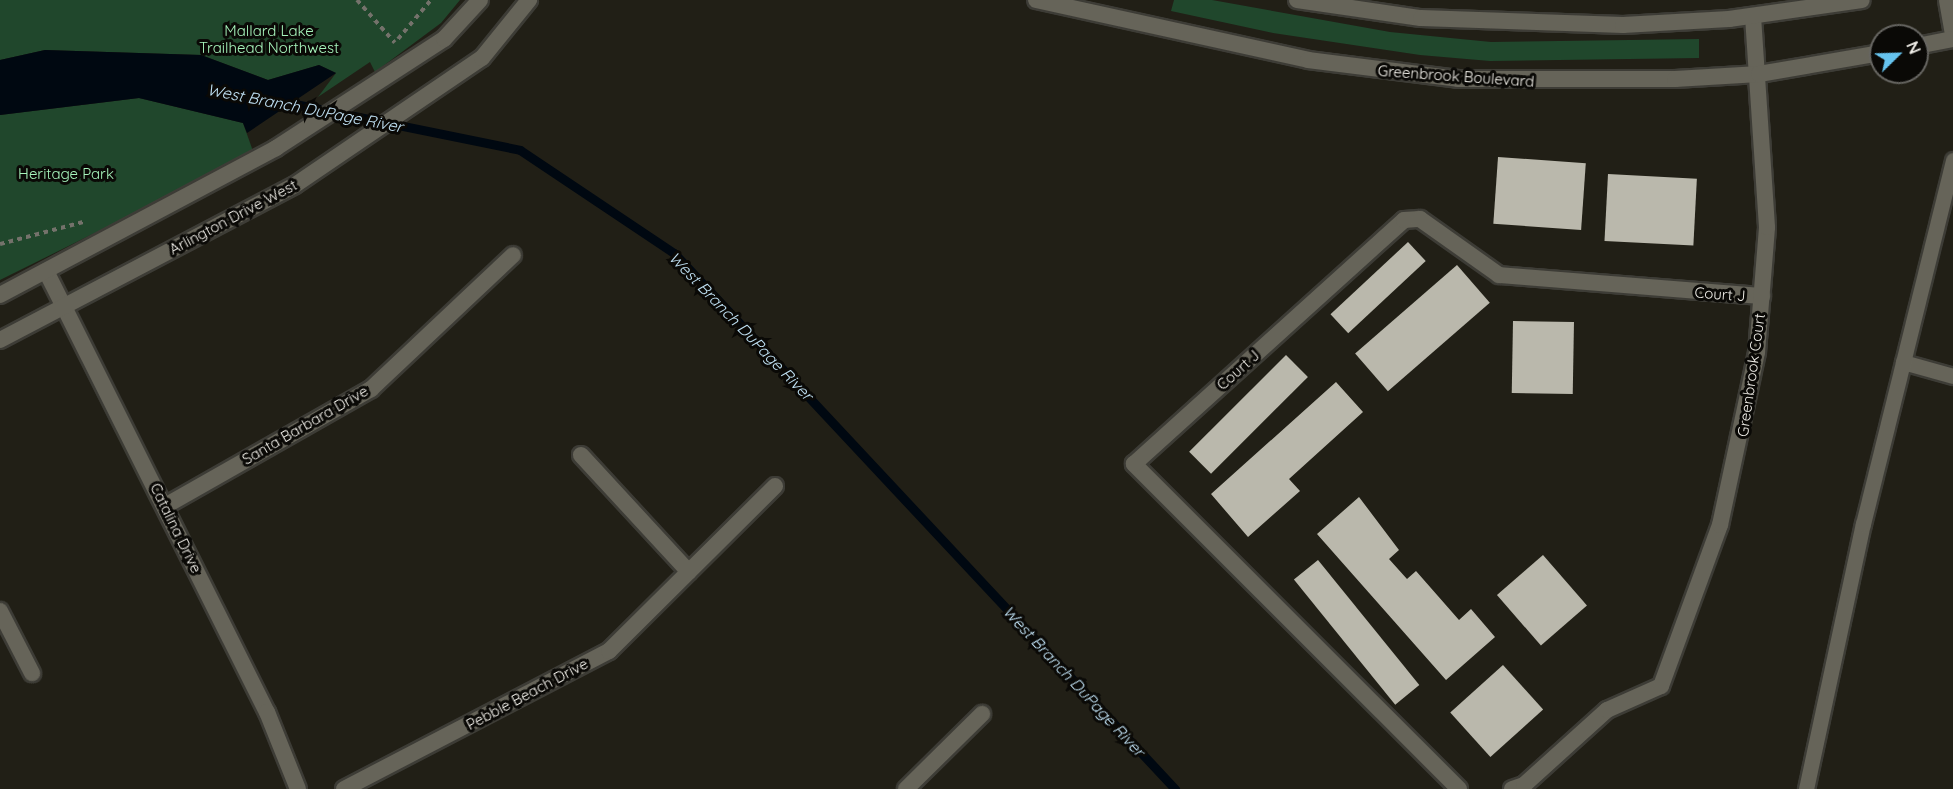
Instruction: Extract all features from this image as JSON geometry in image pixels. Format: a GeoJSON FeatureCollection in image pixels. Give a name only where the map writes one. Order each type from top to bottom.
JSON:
{"type":"FeatureCollection","features":[{"type":"Feature","properties":{"kind":"street"},"geometry":{"type":"LineString","coordinates":[[0,295],[276,148],[444,39],[480,0]]}},
{"type":"Feature","properties":{"kind":"street","name":"Arlington Drive West"},"geometry":{"type":"LineString","coordinates":[[0,340],[267,201],[327,163],[440,87],[501,41],[529,0]]}},
{"type":"Feature","properties":{"kind":"street","name":"Greenbrook Boulevard"},"geometry":{"type":"LineString","coordinates":[[1036,0],[1091,6],[1298,58],[1402,74],[1556,83],[1759,74],[1869,55]]}},
{"type":"Feature","properties":{"kind":"street"},"geometry":{"type":"LineString","coordinates":[[1297,0],[1421,18],[1519,24],[1623,25],[1753,16],[1862,0]]}},
{"type":"Feature","properties":{"kind":"street","name":"Greenbrook Court"},"geometry":{"type":"LineString","coordinates":[[1512,789],[1524,785],[1607,710],[1661,686],[1720,525],[1739,454],[1762,296],[1767,226],[1759,74],[1753,16]]}},
{"type":"Feature","properties":{"kind":"street"},"geometry":{"type":"LineString","coordinates":[[1929,43],[1953,38]]}},
{"type":"Feature","properties":{"kind":"street","name":"Court J"},"geometry":{"type":"LineString","coordinates":[[1459,789],[1134,464],[1404,220],[1420,219],[1499,274],[1762,296]]}},
{"type":"Feature","properties":{"kind":"street","name":"Santa Barbara Drive"},"geometry":{"type":"LineString","coordinates":[[165,506],[371,389],[513,255]]}},
{"type":"Feature","properties":{"kind":"street","name":"Catalina Drive"},"geometry":{"type":"LineString","coordinates":[[46,271],[267,712],[298,789]]}},
{"type":"Feature","properties":{"kind":"street"},"geometry":{"type":"LineString","coordinates":[[581,455],[689,572]]}},
{"type":"Feature","properties":{"kind":"street","name":"Pebble Beach Drive"},"geometry":{"type":"LineString","coordinates":[[344,789],[609,651],[775,486]]}},
{"type":"Feature","properties":{"kind":"street"},"geometry":{"type":"LineString","coordinates":[[0,611],[32,673]]}},
{"type":"Feature","properties":{"kind":"street"},"geometry":{"type":"LineString","coordinates":[[906,789],[982,714]]}},
{"type":"Feature","properties":{"kind":"lane"},"geometry":{"type":"LineString","coordinates":[[1946,0],[1953,38]]}},
{"type":"Feature","properties":{"kind":"lane"},"geometry":{"type":"LineString","coordinates":[[1806,789],[1903,362],[1953,160]]}},
{"type":"Feature","properties":{"kind":"lane"},"geometry":{"type":"LineString","coordinates":[[1903,362],[1953,376]]}},
{"type":"Feature","properties":{"kind":"path"},"geometry":{"type":"LineString","coordinates":[[357,0],[395,43]]}},
{"type":"Feature","properties":{"kind":"path"},"geometry":{"type":"LineString","coordinates":[[390,49],[431,0]]}},
{"type":"Feature","properties":{"kind":"green space","name":"Mallard Lake Trailhead Northwest"},"geometry":{"type":"Polygon","coordinates":[[[0,0],[460,0],[441,23],[375,72],[370,62],[318,97],[336,73],[319,65],[268,80],[201,55],[45,50],[0,60],[0,0]]]}},
{"type":"Feature","properties":{"kind":"green space"},"geometry":{"type":"Polygon","coordinates":[[[1174,0],[1212,0],[1390,32],[1491,42],[1699,39],[1699,58],[1490,61],[1420,55],[1273,33],[1171,11],[1174,0]]]}},
{"type":"Feature","properties":{"kind":"green space","name":"Heritage Park"},"geometry":{"type":"Polygon","coordinates":[[[139,98],[243,123],[254,154],[0,280],[0,115],[139,98]]]}},
{"type":"Feature","properties":{"kind":"shaded area"},"geometry":{"type":"Polygon","coordinates":[[[45,50],[201,55],[268,80],[319,65],[336,73],[247,133],[243,123],[139,98],[0,115],[0,60],[45,50]]]}},
{"type":"Feature","properties":{"kind":"building"},"geometry":{"type":"Polygon","coordinates":[[[1498,157],[1586,163],[1581,230],[1493,224],[1498,157]]]}},
{"type":"Feature","properties":{"kind":"building"},"geometry":{"type":"Polygon","coordinates":[[[1608,174],[1697,179],[1693,246],[1604,241],[1608,174]]]}},
{"type":"Feature","properties":{"kind":"building"},"geometry":{"type":"Polygon","coordinates":[[[1408,242],[1426,261],[1348,333],[1330,314],[1408,242]]]}},
{"type":"Feature","properties":{"kind":"building"},"geometry":{"type":"Polygon","coordinates":[[[1457,265],[1490,303],[1388,391],[1355,354],[1457,265]]]}},
{"type":"Feature","properties":{"kind":"building"},"geometry":{"type":"Polygon","coordinates":[[[1513,321],[1574,322],[1573,394],[1512,393],[1513,321]]]}},
{"type":"Feature","properties":{"kind":"building"},"geometry":{"type":"Polygon","coordinates":[[[1286,355],[1308,377],[1211,474],[1189,452],[1286,355]]]}},
{"type":"Feature","properties":{"kind":"building"},"geometry":{"type":"Polygon","coordinates":[[[1336,382],[1363,412],[1289,479],[1300,491],[1248,537],[1211,494],[1336,382]]]}},
{"type":"Feature","properties":{"kind":"building"},"geometry":{"type":"Polygon","coordinates":[[[1359,497],[1399,550],[1389,559],[1407,579],[1416,571],[1459,620],[1471,609],[1495,637],[1446,680],[1317,534],[1359,497]]]}},
{"type":"Feature","properties":{"kind":"building"},"geometry":{"type":"Polygon","coordinates":[[[1543,555],[1587,606],[1541,646],[1497,595],[1543,555]]]}},
{"type":"Feature","properties":{"kind":"building"},"geometry":{"type":"Polygon","coordinates":[[[1318,560],[1419,685],[1395,705],[1294,580],[1318,560]]]}},
{"type":"Feature","properties":{"kind":"building"},"geometry":{"type":"Polygon","coordinates":[[[1503,665],[1543,710],[1490,757],[1450,713],[1503,665]]]}},
{"type":"Feature","properties":{"kind":"waterway","name":"West Branch DuPage River"},"geometry":{"type":"LineString","coordinates":[[280,101],[520,150],[674,253],[1175,789]]}}]}
